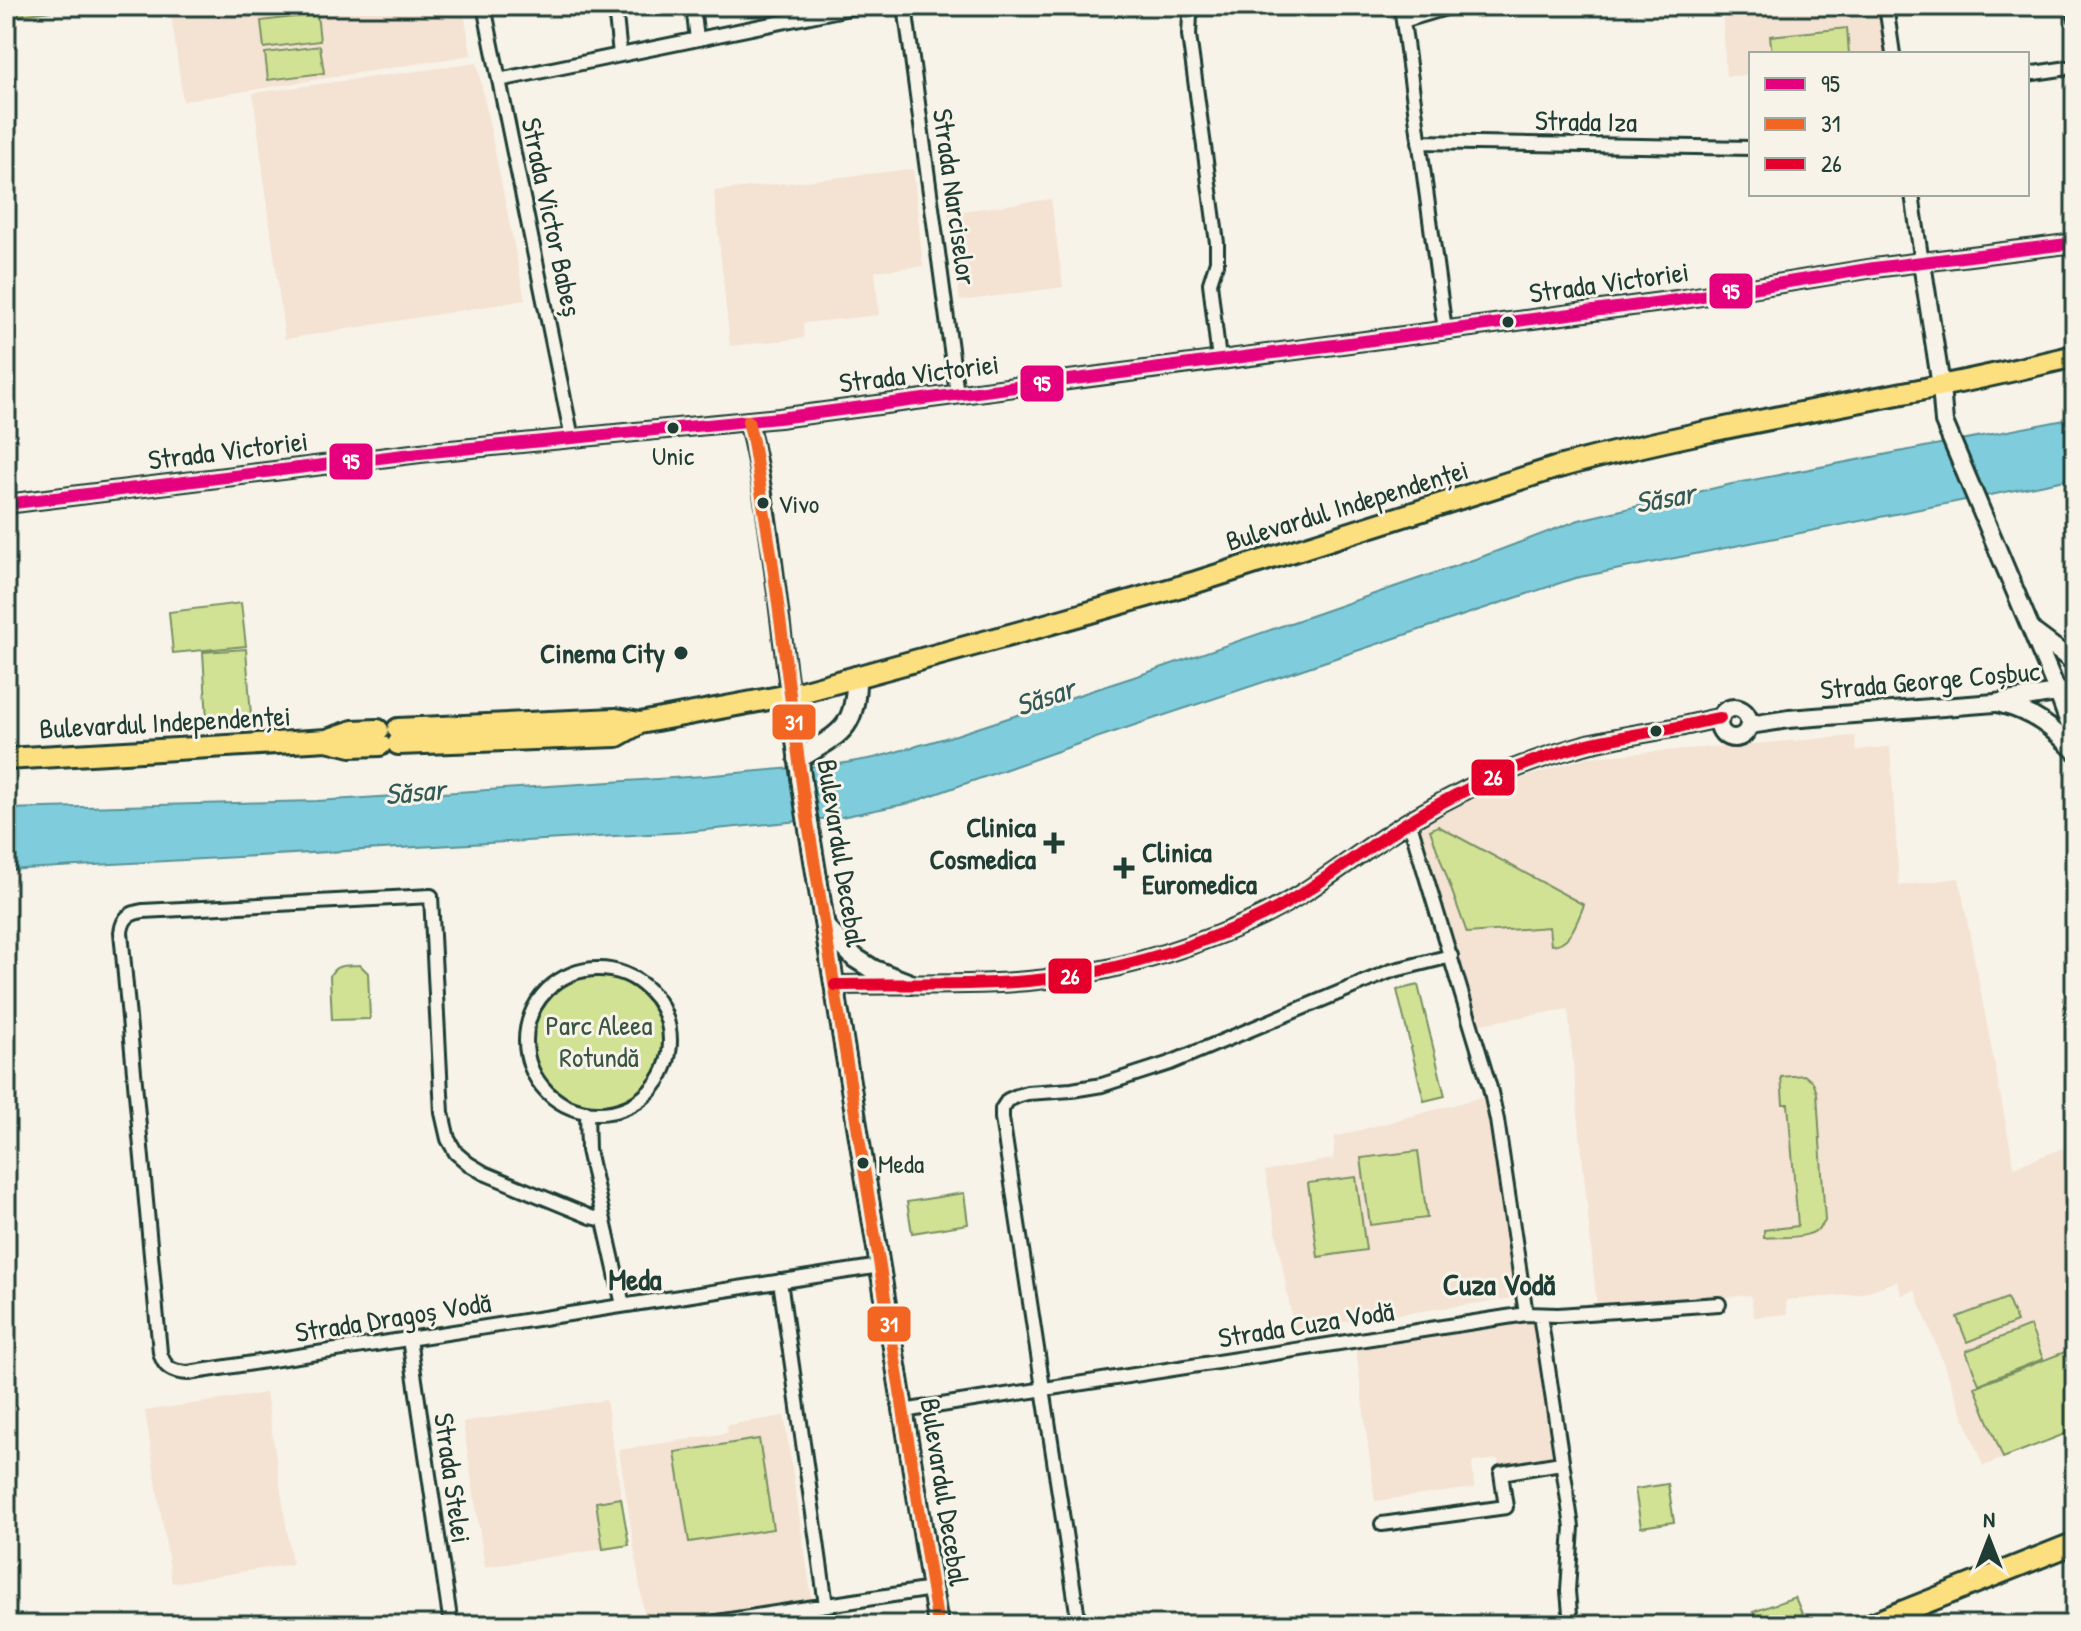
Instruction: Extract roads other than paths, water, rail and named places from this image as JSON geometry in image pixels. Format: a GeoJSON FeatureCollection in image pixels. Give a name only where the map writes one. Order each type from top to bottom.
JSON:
{"type":"FeatureCollection","features":[{"type":"Feature","properties":{"kind":"main road","name":"Bulevardul Independenței"},"geometry":{"type":"LineString","coordinates":[[6,759],[327,740],[353,731],[388,737],[617,736],[640,723],[790,695],[1196,582],[1609,453],[2075,356]]}},
{"type":"Feature","properties":{"kind":"main road"},"geometry":{"type":"LineString","coordinates":[[798,759],[833,739],[843,728],[851,716],[856,698],[856,676]]}},
{"type":"Feature","properties":{"kind":"main road","name":"Bulevardul Decebal"},"geometry":{"type":"LineString","coordinates":[[790,695],[938,1625]]}},
{"type":"Feature","properties":{"kind":"main road"},"geometry":{"type":"LineString","coordinates":[[825,927],[855,958],[874,970],[910,984]]}},
{"type":"Feature","properties":{"kind":"main road"},"geometry":{"type":"LineString","coordinates":[[1869,1625],[2075,1543]]}},
{"type":"Feature","properties":{"kind":"street","name":"Strada Victor Babeș"},"geometry":{"type":"LineString","coordinates":[[484,6],[572,438]]}},
{"type":"Feature","properties":{"kind":"street"},"geometry":{"type":"LineString","coordinates":[[615,6],[620,55]]}},
{"type":"Feature","properties":{"kind":"street"},"geometry":{"type":"LineString","coordinates":[[693,6],[697,39]]}},
{"type":"Feature","properties":{"kind":"street"},"geometry":{"type":"LineString","coordinates":[[499,80],[859,6]]}},
{"type":"Feature","properties":{"kind":"street","name":"Strada Narciselor"},"geometry":{"type":"LineString","coordinates":[[905,6],[957,394]]}},
{"type":"Feature","properties":{"kind":"street"},"geometry":{"type":"LineString","coordinates":[[1196,6],[1190,15],[1189,35],[1217,243],[1217,261],[1210,283],[1219,360]]}},
{"type":"Feature","properties":{"kind":"street"},"geometry":{"type":"LineString","coordinates":[[1401,6],[1445,330]]}},
{"type":"Feature","properties":{"kind":"street"},"geometry":{"type":"LineString","coordinates":[[1403,21],[1453,6]]}},
{"type":"Feature","properties":{"kind":"street"},"geometry":{"type":"LineString","coordinates":[[1886,6],[1893,52]]}},
{"type":"Feature","properties":{"kind":"street"},"geometry":{"type":"LineString","coordinates":[[2073,6],[2075,17]]}},
{"type":"Feature","properties":{"kind":"street"},"geometry":{"type":"LineString","coordinates":[[2029,74],[2075,67]]}},
{"type":"Feature","properties":{"kind":"street","name":"Strada Iza"},"geometry":{"type":"LineString","coordinates":[[1419,142],[1749,148]]}},
{"type":"Feature","properties":{"kind":"street"},"geometry":{"type":"LineString","coordinates":[[1912,196],[1944,422],[2033,631],[2067,692],[2075,739]]}},
{"type":"Feature","properties":{"kind":"street","name":"Strada Victoriei"},"geometry":{"type":"LineString","coordinates":[[6,504],[374,458],[748,421],[1677,300],[1874,268],[2075,243]]}},
{"type":"Feature","properties":{"kind":"street","name":"Bulevardul Decebal"},"geometry":{"type":"LineString","coordinates":[[748,421],[772,559],[790,695]]}},
{"type":"Feature","properties":{"kind":"street"},"geometry":{"type":"LineString","coordinates":[[2033,631],[2075,663]]}},
{"type":"Feature","properties":{"kind":"street","name":"Strada George Coșbuc"},"geometry":{"type":"LineString","coordinates":[[1748,720],[1995,703],[2067,692]]}},
{"type":"Feature","properties":{"kind":"street"},"geometry":{"type":"LineString","coordinates":[[1995,703],[2015,707],[2040,720],[2055,730],[2075,751]]}},
{"type":"Feature","properties":{"kind":"street","name":"Strada George Coșbuc"},"geometry":{"type":"LineString","coordinates":[[1734,708],[1741,710],[1748,720],[1745,733],[1737,738],[1727,736],[1720,723],[1726,710],[1734,708]]}},
{"type":"Feature","properties":{"kind":"street","name":"Strada George Coșbuc"},"geometry":{"type":"LineString","coordinates":[[835,985],[1004,983],[1051,979],[1110,968],[1181,947],[1251,921],[1287,903],[1409,820],[1481,782],[1532,761],[1612,739],[1720,723]]}},
{"type":"Feature","properties":{"kind":"street"},"geometry":{"type":"LineString","coordinates":[[1409,820],[1481,1055],[1497,1120],[1526,1314]]}},
{"type":"Feature","properties":{"kind":"street","name":"Strada Dragoș Vodă"},"geometry":{"type":"LineString","coordinates":[[604,1220],[484,1173],[456,1153],[448,1139],[442,1113],[431,896],[143,911],[134,912],[122,923],[160,1352],[162,1362],[168,1369],[188,1373],[880,1266]]}},
{"type":"Feature","properties":{"kind":"street"},"geometry":{"type":"LineString","coordinates":[[1079,1625],[1002,1109],[1008,1100],[1027,1093],[1102,1085],[1170,1063],[1391,971],[1451,956]]}},
{"type":"Feature","properties":{"kind":"street"},"geometry":{"type":"LineString","coordinates":[[608,970],[631,977],[658,1000],[668,1021],[669,1057],[660,1079],[635,1104],[612,1112],[587,1112],[566,1106],[539,1082],[527,1049],[528,1025],[537,1004],[552,986],[573,974],[608,970]]}},
{"type":"Feature","properties":{"kind":"street"},"geometry":{"type":"LineString","coordinates":[[587,1112],[588,1150],[623,1305]]}},
{"type":"Feature","properties":{"kind":"street"},"geometry":{"type":"LineString","coordinates":[[780,1281],[826,1605]]}},
{"type":"Feature","properties":{"kind":"street","name":"Strada Cuza Vodă"},"geometry":{"type":"LineString","coordinates":[[903,1411],[1526,1314],[1601,1313],[1719,1304]]}},
{"type":"Feature","properties":{"kind":"street"},"geometry":{"type":"LineString","coordinates":[[1540,1315],[1572,1527],[1568,1591],[1571,1625]]}},
{"type":"Feature","properties":{"kind":"street","name":"Strada Stelei"},"geometry":{"type":"LineString","coordinates":[[409,1339],[451,1625]]}},
{"type":"Feature","properties":{"kind":"street"},"geometry":{"type":"LineString","coordinates":[[1382,1524],[1506,1507],[1501,1473],[1561,1463]]}},
{"type":"Feature","properties":{"kind":"street"},"geometry":{"type":"LineString","coordinates":[[697,1625],[932,1589]]}},
{"type":"Feature","properties":{"kind":"water"},"geometry":{"type":"Polygon","coordinates":[[[2075,418],[2075,478],[1575,578],[910,803],[841,817],[685,832],[6,870],[6,809],[317,801],[703,776],[874,758],[956,735],[1140,675],[1579,520],[1732,484],[2075,418]]]}},
{"type":"Feature","properties":{"kind":"place","name":"Unic"},"geometry":{"type":"Point","coordinates":[673,428]}},
{"type":"Feature","properties":{"kind":"place","name":"Vivo"},"geometry":{"type":"Point","coordinates":[763,503]}},
{"type":"Feature","properties":{"kind":"place","name":"Cinema City"},"geometry":{"type":"Point","coordinates":[681,653]}},
{"type":"Feature","properties":{"kind":"place","name":"Clinica Cosmedica"},"geometry":{"type":"Point","coordinates":[1054,843]}},
{"type":"Feature","properties":{"kind":"place","name":"Clinica Euromedica"},"geometry":{"type":"Point","coordinates":[1124,868]}},
{"type":"Feature","properties":{"kind":"place","name":"Meda"},"geometry":{"type":"Point","coordinates":[863,1163]}},
{"type":"Feature","properties":{"kind":"district","name":"Meda"},"geometry":{"type":"Point","coordinates":[635,1280]}},
{"type":"Feature","properties":{"kind":"district","name":"Cuza Vodă"},"geometry":{"type":"Point","coordinates":[1499,1285]}},
{"type":"Feature","properties":{"kind":"water label","name":"Săsar"},"geometry":{"type":"Point","coordinates":[1665,498]}},
{"type":"Feature","properties":{"kind":"water label","name":"Săsar"},"geometry":{"type":"Point","coordinates":[1045,697]}},
{"type":"Feature","properties":{"kind":"water label","name":"Săsar"},"geometry":{"type":"Point","coordinates":[415,792]}},
{"type":"Feature","properties":{"kind":"park label","name":"Parc Aleea Rotundă"},"geometry":{"type":"Point","coordinates":[599,1041]}}]}
